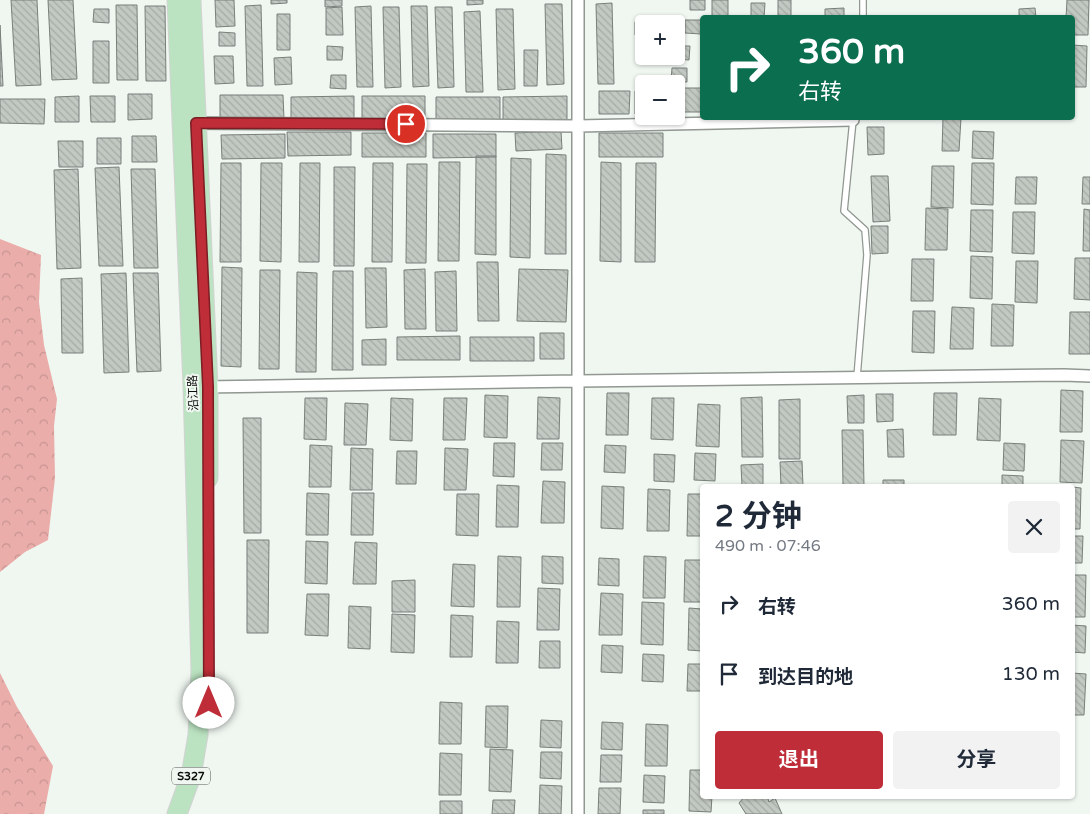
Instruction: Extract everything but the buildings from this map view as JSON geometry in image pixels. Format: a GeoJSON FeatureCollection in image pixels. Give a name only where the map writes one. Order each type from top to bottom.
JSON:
{"type":"FeatureCollection","features":[{"type":"Feature","properties":{"kind":"main road","name":"沿江路"},"geometry":{"type":"LineString","coordinates":[[177,0],[189,123],[200,387],[201,671],[204,739],[177,814]]}},
{"type":"Feature","properties":{"kind":"main road","name":"沿江路"},"geometry":{"type":"LineString","coordinates":[[189,123],[191,0]]}},
{"type":"Feature","properties":{"kind":"street"},"geometry":{"type":"LineString","coordinates":[[578,0],[578,814]]}},
{"type":"Feature","properties":{"kind":"street"},"geometry":{"type":"LineString","coordinates":[[189,123],[578,126],[814,120]]}},
{"type":"Feature","properties":{"kind":"street"},"geometry":{"type":"LineString","coordinates":[[200,387],[857,377],[1090,376]]}},
{"type":"Feature","properties":{"kind":"lane"},"geometry":{"type":"LineString","coordinates":[[863,0],[863,15]]}},
{"type":"Feature","properties":{"kind":"lane"},"geometry":{"type":"LineString","coordinates":[[853,120],[844,211],[865,230],[867,256],[857,377]]}},
{"type":"Feature","properties":{"kind":"green space"},"geometry":{"type":"Polygon","coordinates":[[[0,239],[41,255],[39,302],[44,345],[57,399],[54,426],[55,478],[48,540],[25,552],[0,572],[0,239]]]}},
{"type":"Feature","properties":{"kind":"green space"},"geometry":{"type":"Polygon","coordinates":[[[0,673],[17,707],[53,766],[44,814],[0,814],[0,673]]]}},
{"type":"Feature","properties":{"kind":"route"},"geometry":{"type":"LineString","coordinates":[[209,703],[208,387],[196,123],[406,124]]}}]}
